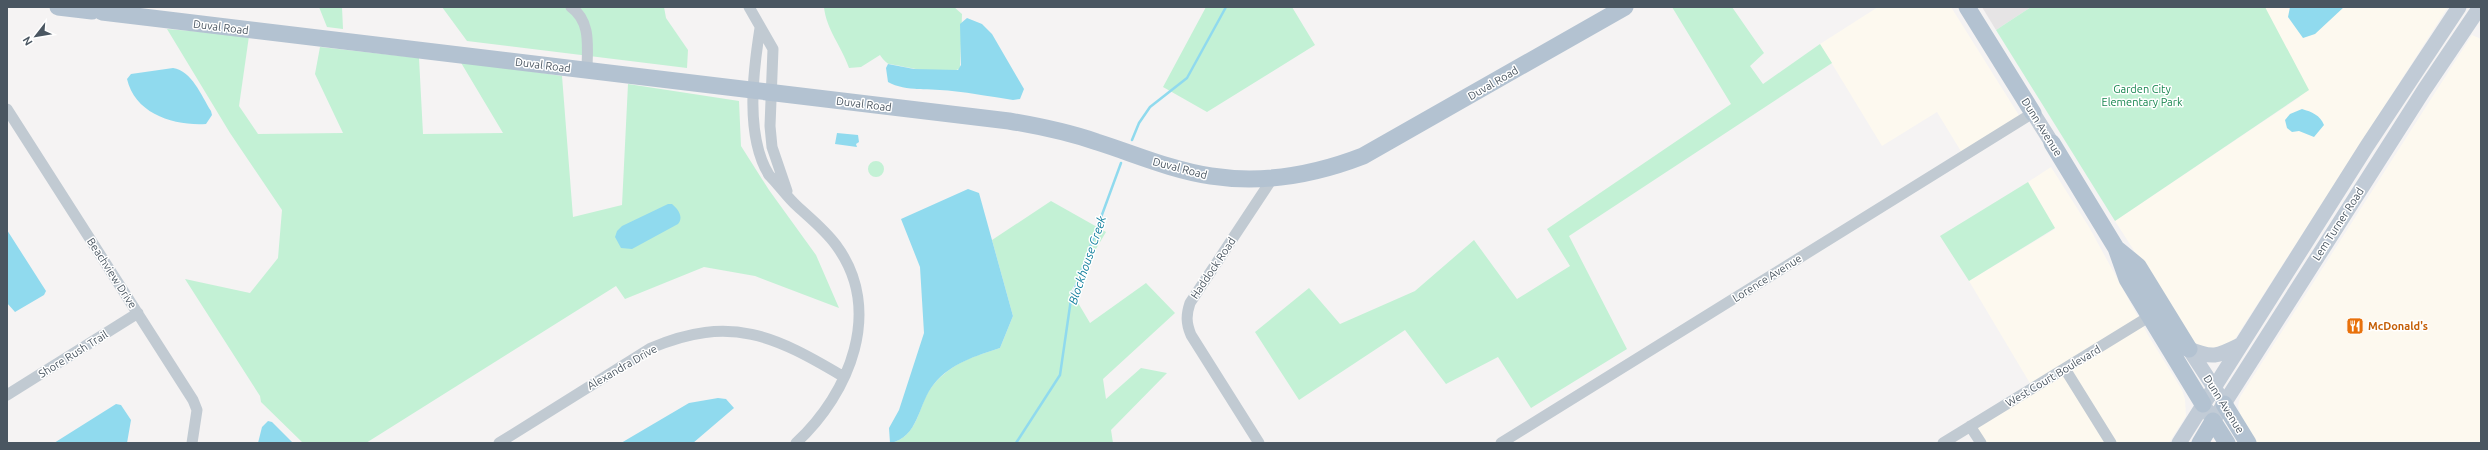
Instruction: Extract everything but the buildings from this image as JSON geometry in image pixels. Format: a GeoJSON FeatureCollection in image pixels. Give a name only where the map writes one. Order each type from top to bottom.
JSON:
{"type":"FeatureCollection","features":[{"type":"Feature","properties":{"kind":"main road","name":"Duval Road"},"geometry":{"type":"LineString","coordinates":[[58,7],[1008,121],[1055,129],[1192,173],[1237,179],[1272,179],[1318,172],[1376,150],[1625,7]]}},
{"type":"Feature","properties":{"kind":"main road","name":"Dunn Avenue"},"geometry":{"type":"LineString","coordinates":[[1967,7],[2116,248],[2127,279],[2228,443]]}},
{"type":"Feature","properties":{"kind":"main road","name":"Lem Turner Road"},"geometry":{"type":"LineString","coordinates":[[2178,443],[2375,133],[2459,7]]}},
{"type":"Feature","properties":{"kind":"main road","name":"Lem Turner Road"},"geometry":{"type":"LineString","coordinates":[[2200,443],[2391,142],[2480,7]]}},
{"type":"Feature","properties":{"kind":"main road"},"geometry":{"type":"LineString","coordinates":[[2375,133],[2391,142]]}},
{"type":"Feature","properties":{"kind":"main road","name":"Dunn Avenue"},"geometry":{"type":"LineString","coordinates":[[2116,248],[2138,266],[2248,443]]}},
{"type":"Feature","properties":{"kind":"main road"},"geometry":{"type":"LineString","coordinates":[[2189,348],[2203,355],[2215,356],[2240,345]]}},
{"type":"Feature","properties":{"kind":"street"},"geometry":{"type":"LineString","coordinates":[[571,7],[577,11],[587,30],[587,71]]}},
{"type":"Feature","properties":{"kind":"street"},"geometry":{"type":"LineString","coordinates":[[749,7],[773,49],[763,92],[753,123],[758,151],[769,175],[836,245],[854,279],[858,299],[859,336],[855,353],[844,377],[823,412],[796,443]]}},
{"type":"Feature","properties":{"kind":"street"},"geometry":{"type":"LineString","coordinates":[[760,28],[756,50],[770,126],[772,147],[788,195]]}},
{"type":"Feature","properties":{"kind":"street","name":"Beachview Drive"},"geometry":{"type":"LineString","coordinates":[[7,109],[194,400],[197,416],[192,443]]}},
{"type":"Feature","properties":{"kind":"street","name":"Lorence Avenue"},"geometry":{"type":"LineString","coordinates":[[1501,443],[2033,114]]}},
{"type":"Feature","properties":{"kind":"street","name":"Haddock Road"},"geometry":{"type":"LineString","coordinates":[[1259,443],[1191,335],[1187,325],[1186,314],[1190,303],[1272,179]]}},
{"type":"Feature","properties":{"kind":"street","name":"West Court Boulevard"},"geometry":{"type":"LineString","coordinates":[[1942,443],[2164,308]]}},
{"type":"Feature","properties":{"kind":"street","name":"Shore Rush Trail"},"geometry":{"type":"LineString","coordinates":[[7,395],[138,313]]}},
{"type":"Feature","properties":{"kind":"street","name":"Alexandra Drive"},"geometry":{"type":"LineString","coordinates":[[499,443],[651,348],[669,340],[704,332],[740,332],[780,342],[796,348],[844,377]]}},
{"type":"Feature","properties":{"kind":"street"},"geometry":{"type":"LineString","coordinates":[[2065,369],[2111,443]]}},
{"type":"Feature","properties":{"kind":"street"},"geometry":{"type":"LineString","coordinates":[[1970,426],[1981,443]]}},
{"type":"Feature","properties":{"kind":"shaded area"},"geometry":{"type":"Polygon","coordinates":[[[1878,7],[1951,7],[2020,117],[1962,153],[1937,112],[1882,146],[1820,44],[1878,7]]]}},
{"type":"Feature","properties":{"kind":"shaded area"},"geometry":{"type":"Polygon","coordinates":[[[1982,7],[2031,7],[1996,30],[1982,7]]]}},
{"type":"Feature","properties":{"kind":"shaded area"},"geometry":{"type":"Polygon","coordinates":[[[2265,7],[2448,7],[2233,342],[2210,352],[2193,342],[2115,221],[2300,97],[2265,7]]]}},
{"type":"Feature","properties":{"kind":"shaded area"},"geometry":{"type":"Polygon","coordinates":[[[2472,35],[2481,39],[2481,443],[2256,443],[2241,416],[2238,406],[2240,397],[2472,35]]]}},
{"type":"Feature","properties":{"kind":"shaded area"},"geometry":{"type":"Polygon","coordinates":[[[2051,167],[2089,227],[2148,335],[2182,390],[2185,399],[2186,416],[2169,443],[1977,443],[1965,425],[2031,385],[1969,281],[2055,229],[2028,182],[2051,167]]]}},
{"type":"Feature","properties":{"kind":"green space"},"geometry":{"type":"Polygon","coordinates":[[[319,7],[342,7],[343,29],[327,27],[319,7]]]}},
{"type":"Feature","properties":{"kind":"green space"},"geometry":{"type":"Polygon","coordinates":[[[442,7],[664,7],[666,18],[688,50],[687,68],[467,41],[442,7]]]}},
{"type":"Feature","properties":{"kind":"green space"},"geometry":{"type":"Polygon","coordinates":[[[824,7],[954,7],[962,14],[960,68],[954,71],[946,72],[915,69],[889,64],[885,62],[880,55],[861,67],[849,68],[828,23],[824,7]]]}},
{"type":"Feature","properties":{"kind":"green space"},"geometry":{"type":"Polygon","coordinates":[[[1206,7],[1292,7],[1315,45],[1207,112],[1163,87],[1206,7]]]}},
{"type":"Feature","properties":{"kind":"green space"},"geometry":{"type":"Polygon","coordinates":[[[1672,7],[1732,7],[1764,53],[1750,66],[1763,84],[1820,44],[1832,63],[1569,236],[1627,349],[1531,408],[1498,357],[1446,384],[1405,330],[1299,400],[1255,332],[1309,288],[1340,324],[1415,291],[1474,240],[1517,299],[1570,266],[1547,229],[1731,104],[1672,7]]]}},
{"type":"Feature","properties":{"kind":"green space","name":"Garden City Elementary Park"},"geometry":{"type":"Polygon","coordinates":[[[2031,7],[2265,7],[2309,90],[2115,221],[1996,30],[2031,7]]]}},
{"type":"Feature","properties":{"kind":"green space"},"geometry":{"type":"Polygon","coordinates":[[[167,29],[249,36],[239,106],[258,134],[343,133],[315,74],[320,47],[419,58],[423,134],[503,133],[460,61],[562,76],[573,217],[622,205],[628,84],[739,101],[741,146],[769,190],[816,255],[839,308],[755,276],[704,267],[625,299],[616,286],[366,443],[303,443],[261,402],[260,396],[185,279],[250,293],[278,258],[282,210],[230,133],[167,29]]]}},
{"type":"Feature","properties":{"kind":"green space"},"geometry":{"type":"Polygon","coordinates":[[[873,161],[879,161],[884,166],[882,175],[879,177],[873,177],[868,172],[868,166],[873,161]]]}},
{"type":"Feature","properties":{"kind":"green space"},"geometry":{"type":"Polygon","coordinates":[[[2028,182],[2055,228],[1969,281],[1940,236],[2028,182]]]}},
{"type":"Feature","properties":{"kind":"green space"},"geometry":{"type":"Polygon","coordinates":[[[1051,201],[1106,232],[1071,291],[1090,323],[1146,283],[1175,313],[1103,379],[1106,399],[1141,368],[1167,373],[1111,430],[1113,443],[891,443],[901,439],[908,433],[917,418],[924,400],[941,376],[965,361],[1000,348],[1013,316],[992,240],[1051,201]]]}},
{"type":"Feature","properties":{"kind":"water"},"geometry":{"type":"Polygon","coordinates":[[[2290,7],[2344,7],[2315,34],[2303,38],[2288,17],[2290,7]]]}},
{"type":"Feature","properties":{"kind":"water"},"geometry":{"type":"Polygon","coordinates":[[[967,18],[982,24],[992,34],[1024,89],[1020,99],[1013,100],[944,90],[903,87],[888,82],[886,68],[888,64],[914,69],[958,70],[961,65],[960,24],[967,18]]]}},
{"type":"Feature","properties":{"kind":"water"},"geometry":{"type":"Polygon","coordinates":[[[173,68],[186,74],[200,91],[212,115],[206,124],[181,123],[169,120],[147,109],[138,101],[131,91],[127,79],[131,74],[173,68]]]}},
{"type":"Feature","properties":{"kind":"water"},"geometry":{"type":"Polygon","coordinates":[[[2302,109],[2315,114],[2324,125],[2314,137],[2299,131],[2292,132],[2287,128],[2285,120],[2290,114],[2302,109]]]}},
{"type":"Feature","properties":{"kind":"water"},"geometry":{"type":"Polygon","coordinates":[[[837,133],[858,135],[859,142],[856,144],[857,147],[835,144],[837,133]]]}},
{"type":"Feature","properties":{"kind":"water"},"geometry":{"type":"Polygon","coordinates":[[[968,189],[979,193],[1013,316],[1000,348],[964,361],[956,365],[941,377],[929,392],[917,419],[907,434],[900,440],[890,443],[889,428],[899,410],[924,333],[920,267],[901,219],[968,189]]]}},
{"type":"Feature","properties":{"kind":"water"},"geometry":{"type":"Polygon","coordinates":[[[668,204],[672,204],[680,213],[680,221],[678,224],[632,249],[621,248],[615,237],[617,231],[622,226],[668,204]]]}},
{"type":"Feature","properties":{"kind":"water"},"geometry":{"type":"Polygon","coordinates":[[[7,230],[46,291],[44,295],[15,312],[7,303],[7,230]]]}},
{"type":"Feature","properties":{"kind":"water"},"geometry":{"type":"Polygon","coordinates":[[[718,398],[726,399],[734,408],[693,443],[621,443],[689,403],[718,398]]]}},
{"type":"Feature","properties":{"kind":"water"},"geometry":{"type":"Polygon","coordinates":[[[116,404],[121,405],[131,420],[127,443],[54,443],[116,404]]]}},
{"type":"Feature","properties":{"kind":"water"},"geometry":{"type":"Polygon","coordinates":[[[268,421],[272,422],[293,443],[258,443],[262,427],[268,421]]]}},
{"type":"Feature","properties":{"kind":"waterway","name":"Blockhouse Creek"},"geometry":{"type":"LineString","coordinates":[[1132,140],[1139,123],[1150,107],[1187,78],[1226,7]]}},
{"type":"Feature","properties":{"kind":"waterway","name":"Blockhouse Creek"},"geometry":{"type":"LineString","coordinates":[[1016,443],[1060,375],[1071,299],[1121,163]]}},
{"type":"Feature","properties":{"kind":"place","name":"McDonald's"},"geometry":{"type":"Point","coordinates":[2355,326]}}]}
